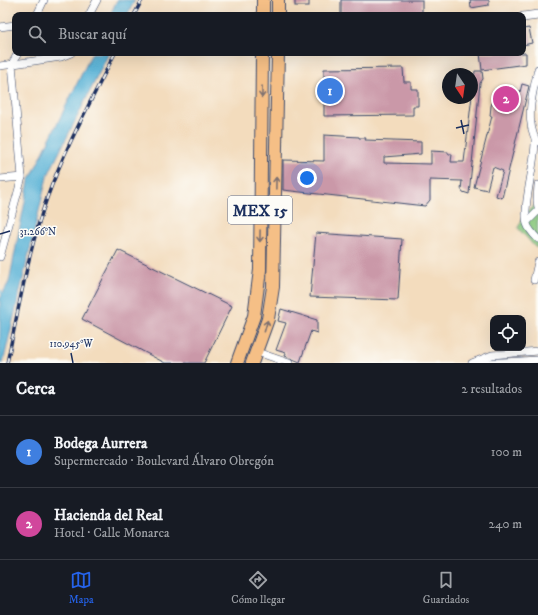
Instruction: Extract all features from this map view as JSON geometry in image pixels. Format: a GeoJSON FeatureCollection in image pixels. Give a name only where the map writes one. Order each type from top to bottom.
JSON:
{"type":"FeatureCollection","features":[{"type":"Feature","properties":{"kind":"highway"},"geometry":{"type":"LineString","coordinates":[[262,12],[263,0]]}},
{"type":"Feature","properties":{"kind":"highway"},"geometry":{"type":"LineString","coordinates":[[278,0],[278,12]]}},
{"type":"Feature","properties":{"kind":"highway","name":"MEX 15"},"geometry":{"type":"LineString","coordinates":[[237,363],[254,316],[259,277],[262,56]]}},
{"type":"Feature","properties":{"kind":"highway","name":"MEX 15"},"geometry":{"type":"LineString","coordinates":[[252,363],[258,352],[268,319],[273,287],[278,56]]}},
{"type":"Feature","properties":{"kind":"street"},"geometry":{"type":"LineString","coordinates":[[38,12],[44,0]]}},
{"type":"Feature","properties":{"kind":"street"},"geometry":{"type":"LineString","coordinates":[[91,12],[97,0]]}},
{"type":"Feature","properties":{"kind":"street"},"geometry":{"type":"LineString","coordinates":[[526,17],[538,15]]}},
{"type":"Feature","properties":{"kind":"street"},"geometry":{"type":"LineString","coordinates":[[0,27],[12,25]]}},
{"type":"Feature","properties":{"kind":"street"},"geometry":{"type":"LineString","coordinates":[[0,257],[22,177],[12,64],[16,56]]}},
{"type":"Feature","properties":{"kind":"street"},"geometry":{"type":"LineString","coordinates":[[0,66],[66,56]]}},
{"type":"Feature","properties":{"kind":"street"},"geometry":{"type":"LineString","coordinates":[[538,69],[530,118],[531,130],[536,142],[527,222],[530,230],[538,239]]}},
{"type":"Feature","properties":{"kind":"street"},"geometry":{"type":"LineString","coordinates":[[0,180],[22,177]]}},
{"type":"Feature","properties":{"kind":"street"},"geometry":{"type":"LineString","coordinates":[[527,222],[538,209],[538,184]]}},
{"type":"Feature","properties":{"kind":"street"},"geometry":{"type":"LineString","coordinates":[[534,280],[538,262]]}},
{"type":"Feature","properties":{"kind":"street"},"geometry":{"type":"LineString","coordinates":[[472,363],[492,355],[538,351]]}},
{"type":"Feature","properties":{"kind":"street"},"geometry":{"type":"LineString","coordinates":[[258,352],[289,363]]}},
{"type":"Feature","properties":{"kind":"street"},"geometry":{"type":"LineString","coordinates":[[485,363],[538,360]]}},
{"type":"Feature","properties":{"kind":"green space"},"geometry":{"type":"Polygon","coordinates":[[[537,204],[538,246],[536,248],[518,228],[525,213],[537,204]]]}},
{"type":"Feature","properties":{"kind":"water"},"geometry":{"type":"Polygon","coordinates":[[[117,0],[135,0],[129,12],[111,12],[117,0]]]}},
{"type":"Feature","properties":{"kind":"water"},"geometry":{"type":"Polygon","coordinates":[[[91,56],[108,56],[47,177],[3,363],[0,363],[0,298],[9,282],[29,181],[91,56]]]}},
{"type":"Feature","properties":{"kind":"building"},"geometry":{"type":"Polygon","coordinates":[[[295,0],[309,0],[309,6],[295,6],[295,0]]]}},
{"type":"Feature","properties":{"kind":"building"},"geometry":{"type":"Polygon","coordinates":[[[341,0],[422,0],[422,12],[341,12],[341,0]]]}},
{"type":"Feature","properties":{"kind":"building"},"geometry":{"type":"Polygon","coordinates":[[[470,0],[489,0],[489,5],[471,8],[470,0]]]}},
{"type":"Feature","properties":{"kind":"building"},"geometry":{"type":"Polygon","coordinates":[[[526,28],[529,28],[532,43],[526,44],[526,28]]]}},
{"type":"Feature","properties":{"kind":"building"},"geometry":{"type":"Polygon","coordinates":[[[480,56],[526,56],[526,64],[482,70],[480,56]]]}},
{"type":"Feature","properties":{"kind":"building"},"geometry":{"type":"Polygon","coordinates":[[[403,68],[404,82],[411,82],[411,89],[418,89],[418,106],[413,106],[413,115],[324,116],[324,69],[403,68]]]}},
{"type":"Feature","properties":{"kind":"building"},"geometry":{"type":"Polygon","coordinates":[[[478,71],[482,71],[483,79],[480,83],[478,103],[478,71]]]}},
{"type":"Feature","properties":{"kind":"building"},"geometry":{"type":"Polygon","coordinates":[[[522,84],[529,86],[502,198],[496,196],[503,171],[493,167],[487,190],[474,187],[492,116],[490,116],[491,106],[496,93],[502,93],[507,90],[520,92],[522,84]]]}},
{"type":"Feature","properties":{"kind":"building"},"geometry":{"type":"Polygon","coordinates":[[[471,104],[478,104],[469,194],[463,192],[461,189],[462,181],[430,180],[430,200],[425,206],[283,190],[283,160],[324,161],[324,135],[359,137],[366,138],[365,140],[421,142],[421,154],[384,157],[384,163],[431,164],[431,151],[448,152],[448,154],[452,154],[451,162],[464,162],[471,104]]]}},
{"type":"Feature","properties":{"kind":"building"},"geometry":{"type":"Polygon","coordinates":[[[316,233],[402,239],[398,300],[310,297],[316,233]]]}},
{"type":"Feature","properties":{"kind":"building"},"geometry":{"type":"Polygon","coordinates":[[[118,250],[232,306],[204,363],[165,363],[82,319],[118,250]]]}},
{"type":"Feature","properties":{"kind":"building"},"geometry":{"type":"Polygon","coordinates":[[[281,309],[317,320],[317,333],[311,331],[300,362],[285,356],[286,353],[276,350],[286,323],[278,321],[281,309]]]}},
{"type":"Feature","properties":{"kind":"waterway"},"geometry":{"type":"LineString","coordinates":[[0,290],[3,295]]}},
{"type":"Feature","properties":{"kind":"railway"},"geometry":{"type":"LineString","coordinates":[[136,12],[142,0]]}},
{"type":"Feature","properties":{"kind":"railway"},"geometry":{"type":"LineString","coordinates":[[7,363],[29,259],[40,218],[54,179],[70,143],[114,56]]}},
{"type":"Feature","properties":{"kind":"place","name":"Bodega Aurrera"},"geometry":{"type":"Point","coordinates":[330,91]}},
{"type":"Feature","properties":{"kind":"place","name":"Hacienda del Real"},"geometry":{"type":"Point","coordinates":[506,99]}}]}
